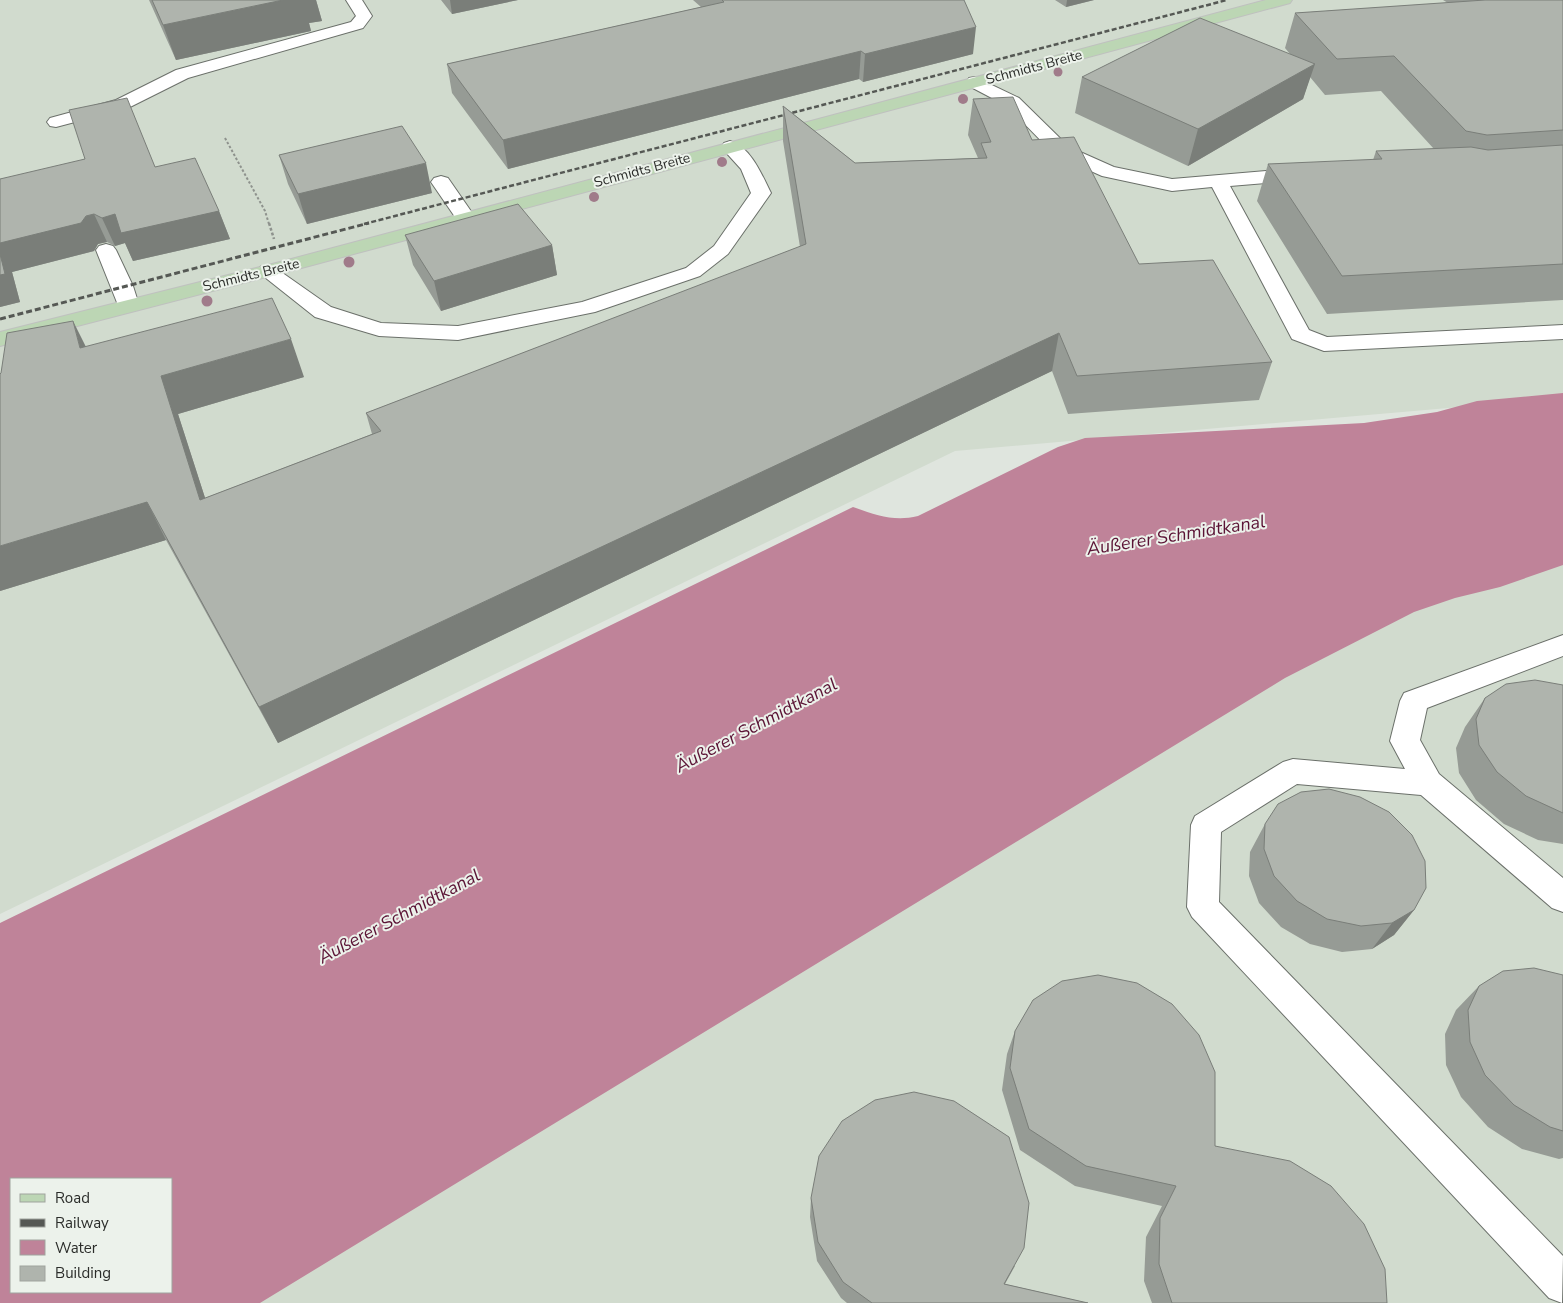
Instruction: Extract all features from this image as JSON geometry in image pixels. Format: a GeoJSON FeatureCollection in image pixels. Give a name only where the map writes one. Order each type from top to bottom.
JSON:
{"type":"FeatureCollection","features":[{"type":"Feature","properties":{"kind":"main road","name":"Schmidts Breite"},"geometry":{"type":"LineString","coordinates":[[0,339],[267,271],[1284,0]]}},
{"type":"Feature","properties":{"kind":"lane"},"geometry":{"type":"LineString","coordinates":[[56,122],[122,104],[191,72],[242,56],[350,28],[357,24],[364,16],[354,0]]}},
{"type":"Feature","properties":{"kind":"lane"},"geometry":{"type":"LineString","coordinates":[[975,82],[1013,102],[1062,151],[1109,172],[1172,185],[1316,173]]}},
{"type":"Feature","properties":{"kind":"lane"},"geometry":{"type":"LineString","coordinates":[[267,271],[323,312],[379,328],[458,333],[587,307],[693,272],[721,250],[760,193],[749,167],[730,147]]}},
{"type":"Feature","properties":{"kind":"lane"},"geometry":{"type":"LineString","coordinates":[[1218,181],[1300,334],[1324,344],[1563,332]]}},
{"type":"Feature","properties":{"kind":"lane"},"geometry":{"type":"LineString","coordinates":[[441,182],[465,217]]}},
{"type":"Feature","properties":{"kind":"lane"},"geometry":{"type":"LineString","coordinates":[[106,250],[123,286],[128,305]]}},
{"type":"Feature","properties":{"kind":"lane"},"geometry":{"type":"LineString","coordinates":[[1563,645],[1414,701],[1405,741],[1428,783],[1563,898]]}},
{"type":"Feature","properties":{"kind":"lane"},"geometry":{"type":"LineString","coordinates":[[1428,783],[1293,771],[1206,825],[1203,907],[1563,1284]]}},
{"type":"Feature","properties":{"kind":"path"},"geometry":{"type":"LineString","coordinates":[[226,138],[265,211],[269,225]]}},
{"type":"Feature","properties":{"kind":"shaded area"},"geometry":{"type":"Polygon","coordinates":[[[0,0],[1563,0],[1563,398],[955,451],[0,914],[0,0]]]}},
{"type":"Feature","properties":{"kind":"shaded area"},"geometry":{"type":"Polygon","coordinates":[[[1563,557],[1563,1303],[191,1303],[1194,675],[1563,557]]]}},
{"type":"Feature","properties":{"kind":"water","name":"Äußerer Schmidtkanal"},"geometry":{"type":"Polygon","coordinates":[[[1563,393],[1563,565],[1500,587],[1455,598],[1414,612],[1285,678],[260,1303],[0,1303],[0,923],[853,507],[893,518],[918,516],[1058,447],[1085,438],[1364,423],[1437,412],[1477,401],[1563,393]]]}},
{"type":"Feature","properties":{"kind":"building"},"geometry":{"type":"Polygon","coordinates":[[[152,0],[283,0],[163,25],[152,0]]]}},
{"type":"Feature","properties":{"kind":"building"},"geometry":{"type":"Polygon","coordinates":[[[722,0],[964,0],[976,27],[865,54],[861,51],[503,140],[447,64],[724,2],[722,0]]]}},
{"type":"Feature","properties":{"kind":"building"},"geometry":{"type":"Polygon","coordinates":[[[1485,0],[1563,0],[1563,130],[1487,135],[1466,131],[1394,56],[1337,59],[1295,13],[1485,0]]]}},
{"type":"Feature","properties":{"kind":"building"},"geometry":{"type":"Polygon","coordinates":[[[1200,18],[1315,64],[1198,129],[1082,77],[1200,18]]]}},
{"type":"Feature","properties":{"kind":"building"},"geometry":{"type":"Polygon","coordinates":[[[1013,97],[1032,140],[1074,137],[1139,264],[1213,260],[1272,362],[1077,376],[1059,333],[259,707],[147,502],[0,546],[0,374],[7,333],[73,321],[80,348],[272,298],[291,339],[161,376],[200,500],[381,431],[366,413],[806,244],[783,106],[855,163],[987,158],[981,143],[991,142],[973,99],[1013,97]]]}},
{"type":"Feature","properties":{"kind":"building"},"geometry":{"type":"Polygon","coordinates":[[[127,98],[155,167],[195,158],[219,211],[121,233],[115,214],[102,218],[94,214],[86,216],[81,223],[0,243],[0,179],[85,159],[69,110],[127,98]]]}},
{"type":"Feature","properties":{"kind":"building"},"geometry":{"type":"Polygon","coordinates":[[[402,126],[426,163],[298,194],[279,155],[402,126]]]}},
{"type":"Feature","properties":{"kind":"building"},"geometry":{"type":"Polygon","coordinates":[[[1563,145],[1563,264],[1342,276],[1268,164],[1382,159],[1376,151],[1471,147],[1488,150],[1563,145]]]}},
{"type":"Feature","properties":{"kind":"building"},"geometry":{"type":"Polygon","coordinates":[[[518,204],[552,245],[434,281],[405,235],[518,204]]]}},
{"type":"Feature","properties":{"kind":"building"},"geometry":{"type":"Polygon","coordinates":[[[0,254],[5,274],[0,275],[0,254]]]}},
{"type":"Feature","properties":{"kind":"building"},"geometry":{"type":"Polygon","coordinates":[[[1535,680],[1563,685],[1563,813],[1526,796],[1497,772],[1479,745],[1476,719],[1485,698],[1506,684],[1535,680]]]}},
{"type":"Feature","properties":{"kind":"building"},"geometry":{"type":"Polygon","coordinates":[[[1329,789],[1360,797],[1389,812],[1412,835],[1425,861],[1426,888],[1414,910],[1392,923],[1361,926],[1327,919],[1297,901],[1274,876],[1264,849],[1265,824],[1278,804],[1301,792],[1329,789]]]}},
{"type":"Feature","properties":{"kind":"building"},"geometry":{"type":"Polygon","coordinates":[[[1534,968],[1563,975],[1563,1131],[1550,1127],[1514,1105],[1485,1075],[1470,1042],[1468,1010],[1479,986],[1503,971],[1534,968]]]}},
{"type":"Feature","properties":{"kind":"building"},"geometry":{"type":"Polygon","coordinates":[[[1098,975],[1137,983],[1172,1004],[1199,1035],[1215,1072],[1215,1146],[1290,1161],[1331,1186],[1364,1224],[1385,1269],[1387,1303],[1172,1303],[1159,1264],[1160,1218],[1176,1186],[1086,1166],[1029,1129],[1010,1068],[1015,1031],[1033,1000],[1062,981],[1098,975]]]}},
{"type":"Feature","properties":{"kind":"building"},"geometry":{"type":"Polygon","coordinates":[[[914,1092],[954,1101],[1009,1137],[1029,1203],[1024,1248],[1004,1284],[1088,1303],[872,1303],[843,1282],[818,1242],[811,1198],[819,1156],[842,1121],[875,1100],[914,1092]]]}},
{"type":"Feature","properties":{"kind":"railway"},"geometry":{"type":"LineString","coordinates":[[364,224],[1227,0]]}},
{"type":"Feature","properties":{"kind":"railway"},"geometry":{"type":"LineString","coordinates":[[0,319],[369,223]]}}]}
